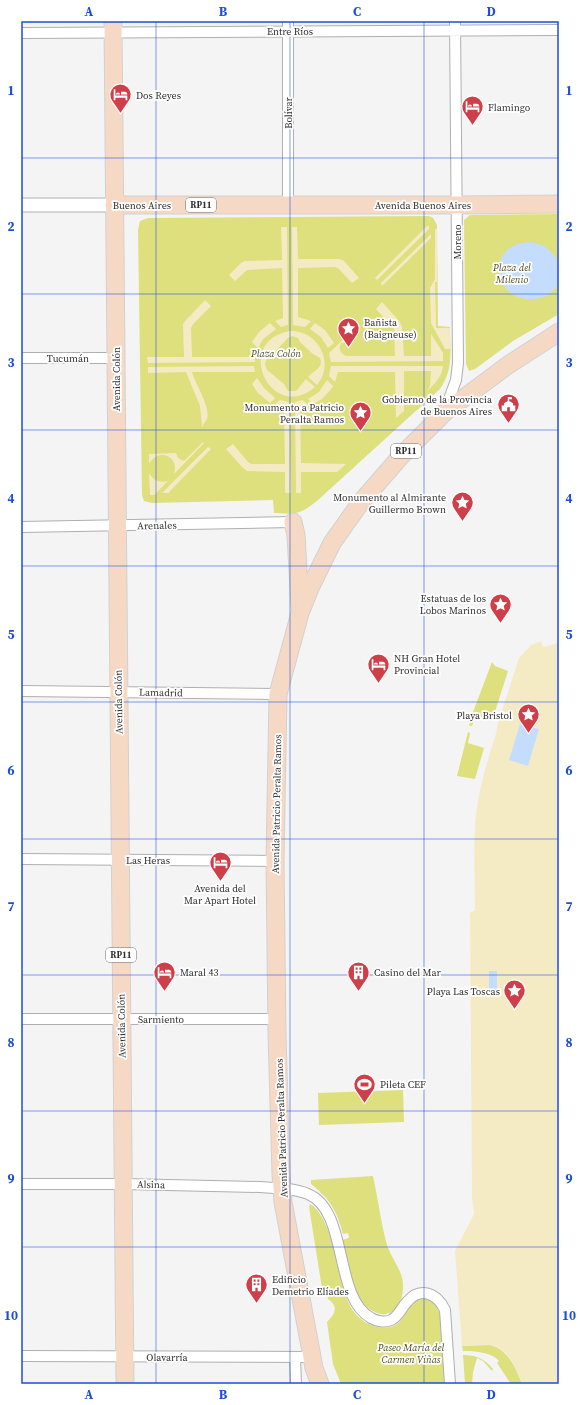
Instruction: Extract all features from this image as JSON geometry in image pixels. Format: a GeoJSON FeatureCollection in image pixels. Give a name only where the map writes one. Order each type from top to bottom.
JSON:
{"type":"FeatureCollection","features":[{"type":"Feature","properties":{"kind":"main road","name":"Avenida Colón"},"geometry":{"type":"LineString","coordinates":[[113,27],[124,1384]]}},
{"type":"Feature","properties":{"kind":"main road","name":"Avenida Buenos Aires"},"geometry":{"type":"LineString","coordinates":[[288,205],[559,204]]}},
{"type":"Feature","properties":{"kind":"main road","name":"Buenos Aires"},"geometry":{"type":"LineString","coordinates":[[114,205],[288,205]]}},
{"type":"Feature","properties":{"kind":"main road","name":"Avenida Patricio Peralta Ramos"},"geometry":{"type":"LineString","coordinates":[[320,1384],[314,1368],[282,1188],[277,1020],[275,861],[278,694],[300,613],[311,586],[332,543],[361,502],[386,472],[445,412],[508,364],[559,332]]}},
{"type":"Feature","properties":{"kind":"main road","name":"RP11"},"geometry":{"type":"LineString","coordinates":[[293,522],[296,535],[300,613]]}},
{"type":"Feature","properties":{"kind":"street","name":"Entre Ríos"},"geometry":{"type":"LineString","coordinates":[[21,32],[113,27],[288,26],[455,26],[559,30]]}},
{"type":"Feature","properties":{"kind":"street","name":"Bolívar"},"geometry":{"type":"LineString","coordinates":[[288,26],[288,205]]}},
{"type":"Feature","properties":{"kind":"street","name":"Moreno"},"geometry":{"type":"LineString","coordinates":[[445,412],[456,380],[458,363],[455,26]]}},
{"type":"Feature","properties":{"kind":"street","name":"Buenos Aires"},"geometry":{"type":"LineString","coordinates":[[21,205],[114,205]]}},
{"type":"Feature","properties":{"kind":"street","name":"Tucumán"},"geometry":{"type":"LineString","coordinates":[[21,358],[115,358]]}},
{"type":"Feature","properties":{"kind":"street","name":"Arenales"},"geometry":{"type":"LineString","coordinates":[[21,527],[293,522]]}},
{"type":"Feature","properties":{"kind":"street","name":"Lamadrid"},"geometry":{"type":"LineString","coordinates":[[21,691],[278,694]]}},
{"type":"Feature","properties":{"kind":"street","name":"Las Heras"},"geometry":{"type":"LineString","coordinates":[[21,859],[275,861]]}},
{"type":"Feature","properties":{"kind":"street","name":"Sarmiento"},"geometry":{"type":"LineString","coordinates":[[21,1019],[277,1020]]}},
{"type":"Feature","properties":{"kind":"street","name":"Alsina"},"geometry":{"type":"LineString","coordinates":[[21,1184],[123,1184],[282,1188],[307,1193],[319,1201],[324,1208],[333,1227],[350,1292],[367,1315],[378,1320],[388,1321],[397,1316],[406,1302],[414,1295],[429,1293],[438,1300],[445,1310],[450,1384]]}},
{"type":"Feature","properties":{"kind":"street","name":"Olavarría"},"geometry":{"type":"LineString","coordinates":[[21,1356],[312,1357]]}},
{"type":"Feature","properties":{"kind":"street"},"geometry":{"type":"LineString","coordinates":[[295,1357],[296,1384]]}},
{"type":"Feature","properties":{"kind":"green space","name":"Plaza del Milenio"},"geometry":{"type":"Polygon","coordinates":[[[559,214],[559,314],[513,341],[475,369],[469,371],[466,364],[464,220],[470,215],[559,214]]]}},
{"type":"Feature","properties":{"kind":"green space","name":"Plaza Colón"},"geometry":{"type":"Polygon","coordinates":[[[429,216],[433,218],[437,225],[438,326],[450,327],[451,351],[449,367],[440,389],[318,500],[302,511],[293,513],[274,513],[273,500],[152,503],[144,501],[142,495],[138,230],[140,221],[148,218],[429,216]]]}},
{"type":"Feature","properties":{"kind":"green space"},"geometry":{"type":"Polygon","coordinates":[[[492,662],[495,666],[508,671],[492,721],[475,717],[472,726],[469,726],[473,712],[492,662]]]}},
{"type":"Feature","properties":{"kind":"green space"},"geometry":{"type":"Polygon","coordinates":[[[468,732],[470,733],[468,743],[484,748],[475,779],[457,776],[468,732]]]}},
{"type":"Feature","properties":{"kind":"green space"},"geometry":{"type":"Polygon","coordinates":[[[403,1090],[404,1122],[319,1125],[318,1093],[403,1090]]]}},
{"type":"Feature","properties":{"kind":"green space"},"geometry":{"type":"Polygon","coordinates":[[[373,1176],[387,1245],[400,1271],[403,1282],[401,1300],[399,1304],[393,1311],[384,1314],[375,1312],[367,1307],[361,1299],[352,1280],[342,1240],[349,1238],[348,1233],[343,1234],[332,1206],[328,1200],[311,1184],[311,1180],[373,1176]]]}},
{"type":"Feature","properties":{"kind":"green space","name":"Paseo María del Carmen Viñas"},"geometry":{"type":"Polygon","coordinates":[[[310,1204],[317,1210],[329,1233],[347,1299],[361,1320],[377,1327],[386,1328],[394,1326],[398,1323],[412,1303],[420,1299],[425,1298],[436,1304],[440,1315],[446,1384],[341,1384],[333,1364],[327,1322],[334,1313],[335,1308],[328,1299],[326,1288],[322,1288],[309,1207],[310,1204]]]}},
{"type":"Feature","properties":{"kind":"green space"},"geometry":{"type":"Polygon","coordinates":[[[490,1345],[496,1347],[506,1355],[514,1366],[522,1384],[511,1384],[497,1363],[499,1361],[496,1358],[487,1354],[463,1351],[462,1346],[490,1345]]]}},
{"type":"Feature","properties":{"kind":"green space"},"geometry":{"type":"Polygon","coordinates":[[[463,1355],[476,1357],[483,1360],[493,1369],[492,1371],[483,1361],[477,1358],[473,1372],[472,1384],[465,1384],[463,1355]]]}},
{"type":"Feature","properties":{"kind":"sand"},"geometry":{"type":"Polygon","coordinates":[[[427,226],[429,226],[429,229],[377,280],[375,278],[427,226]]]}},
{"type":"Feature","properties":{"kind":"sand"},"geometry":{"type":"Polygon","coordinates":[[[281,227],[287,227],[288,325],[281,327],[275,321],[283,318],[282,268],[247,270],[235,281],[229,275],[245,261],[282,260],[281,227]]]}},
{"type":"Feature","properties":{"kind":"sand"},"geometry":{"type":"Polygon","coordinates":[[[292,227],[297,227],[298,259],[339,259],[344,261],[359,278],[352,283],[339,269],[335,267],[298,268],[298,317],[311,321],[305,327],[293,325],[292,227]]]}},
{"type":"Feature","properties":{"kind":"sand"},"geometry":{"type":"Polygon","coordinates":[[[435,229],[437,229],[437,282],[435,282],[436,328],[450,328],[450,349],[445,349],[431,323],[430,288],[435,279],[435,229]]]}},
{"type":"Feature","properties":{"kind":"sand"},"geometry":{"type":"Polygon","coordinates":[[[431,234],[431,238],[382,286],[381,283],[431,234]]]}},
{"type":"Feature","properties":{"kind":"sand"},"geometry":{"type":"Polygon","coordinates":[[[205,300],[211,306],[193,324],[191,328],[192,357],[255,357],[255,362],[148,363],[147,357],[184,357],[183,324],[205,300]]]}},
{"type":"Feature","properties":{"kind":"sand"},"geometry":{"type":"Polygon","coordinates":[[[382,302],[399,321],[402,327],[404,356],[431,356],[431,334],[443,353],[443,361],[331,362],[329,353],[345,338],[344,343],[341,343],[340,345],[340,349],[342,354],[346,356],[395,356],[394,329],[376,309],[382,302]]]}},
{"type":"Feature","properties":{"kind":"sand"},"geometry":{"type":"Polygon","coordinates":[[[270,323],[276,329],[263,339],[258,348],[252,342],[259,332],[270,323]]]}},
{"type":"Feature","properties":{"kind":"sand"},"geometry":{"type":"Polygon","coordinates":[[[315,323],[325,330],[334,343],[328,348],[321,337],[310,329],[315,323]]]}},
{"type":"Feature","properties":{"kind":"sand"},"geometry":{"type":"Polygon","coordinates":[[[289,331],[308,335],[321,349],[324,357],[325,367],[317,385],[308,377],[320,367],[320,358],[313,354],[301,343],[298,338],[292,336],[288,338],[266,360],[265,365],[267,370],[284,384],[288,391],[296,391],[306,379],[315,387],[299,396],[285,396],[273,389],[264,377],[261,364],[263,350],[272,338],[289,331]]]}},
{"type":"Feature","properties":{"kind":"sand"},"geometry":{"type":"Polygon","coordinates":[[[254,366],[255,372],[192,372],[207,408],[207,419],[202,427],[200,406],[186,372],[148,373],[148,367],[254,366]]]}},
{"type":"Feature","properties":{"kind":"sand"},"geometry":{"type":"Polygon","coordinates":[[[331,366],[443,366],[438,380],[427,391],[430,386],[431,371],[404,371],[404,411],[396,418],[395,372],[338,372],[335,382],[329,376],[331,366]]]}},
{"type":"Feature","properties":{"kind":"sand"},"geometry":{"type":"Polygon","coordinates":[[[257,378],[264,388],[275,398],[270,403],[258,393],[252,384],[257,378]]]}},
{"type":"Feature","properties":{"kind":"sand"},"geometry":{"type":"Polygon","coordinates":[[[327,380],[333,386],[332,388],[322,399],[313,404],[308,399],[319,392],[327,380]]]}},
{"type":"Feature","properties":{"kind":"sand"},"geometry":{"type":"Polygon","coordinates":[[[280,400],[289,402],[291,493],[285,493],[285,472],[247,471],[226,449],[233,444],[251,464],[285,464],[284,409],[274,405],[280,400]]]}},
{"type":"Feature","properties":{"kind":"sand"},"geometry":{"type":"Polygon","coordinates":[[[303,400],[309,406],[300,409],[301,463],[346,464],[337,472],[301,472],[301,493],[296,493],[295,402],[303,400]]]}},
{"type":"Feature","properties":{"kind":"sand"},"geometry":{"type":"Polygon","coordinates":[[[203,442],[204,443],[174,474],[174,462],[167,456],[158,456],[149,464],[149,454],[176,453],[178,458],[184,461],[203,442]]]}},
{"type":"Feature","properties":{"kind":"sand"},"geometry":{"type":"Polygon","coordinates":[[[208,447],[211,449],[169,493],[162,493],[208,447]]]}},
{"type":"Feature","properties":{"kind":"sand"},"geometry":{"type":"Polygon","coordinates":[[[149,473],[157,481],[168,481],[154,495],[150,495],[149,473]]]}},
{"type":"Feature","properties":{"kind":"sand","name":"Playa Las Toscas"},"geometry":{"type":"Polygon","coordinates":[[[541,641],[543,647],[559,643],[559,1384],[522,1384],[518,1372],[503,1350],[491,1345],[462,1346],[455,1251],[474,1214],[472,1197],[470,913],[475,910],[474,862],[477,805],[498,723],[519,658],[531,645],[541,641]]]}},
{"type":"Feature","properties":{"kind":"water"},"geometry":{"type":"Polygon","coordinates":[[[530,242],[543,246],[552,252],[560,272],[558,282],[553,290],[545,296],[533,299],[519,297],[509,291],[502,282],[499,272],[500,261],[505,252],[515,245],[530,242]]]}},
{"type":"Feature","properties":{"kind":"water"},"geometry":{"type":"Polygon","coordinates":[[[520,724],[539,729],[528,766],[509,760],[520,724]]]}},
{"type":"Feature","properties":{"kind":"water"},"geometry":{"type":"Polygon","coordinates":[[[489,971],[497,971],[497,996],[489,996],[489,971]]]}},
{"type":"Feature","properties":{"kind":"place","name":"Dos Reyes"},"geometry":{"type":"Point","coordinates":[121,114]}},
{"type":"Feature","properties":{"kind":"place","name":"Flamingo"},"geometry":{"type":"Point","coordinates":[473,126]}},
{"type":"Feature","properties":{"kind":"place","name":"Bañista (Baigneuse)"},"geometry":{"type":"Point","coordinates":[348,348]}},
{"type":"Feature","properties":{"kind":"place","name":"Gobierno de la Provincia de Buenos Aires"},"geometry":{"type":"Point","coordinates":[508,424]}},
{"type":"Feature","properties":{"kind":"place","name":"Monumento a Patricio Peralta Ramos"},"geometry":{"type":"Point","coordinates":[360,432]}},
{"type":"Feature","properties":{"kind":"place","name":"Monumento al Almirante Guillermo Brown"},"geometry":{"type":"Point","coordinates":[462,522]}},
{"type":"Feature","properties":{"kind":"place","name":"Estatuas de los Lobos Marinos"},"geometry":{"type":"Point","coordinates":[501,624]}},
{"type":"Feature","properties":{"kind":"place","name":"NH Gran Hotel Provincial"},"geometry":{"type":"Point","coordinates":[379,684]}},
{"type":"Feature","properties":{"kind":"place","name":"Playa Bristol"},"geometry":{"type":"Point","coordinates":[528,734]}},
{"type":"Feature","properties":{"kind":"place","name":"Avenida del Mar Apart Hotel"},"geometry":{"type":"Point","coordinates":[220,882]}},
{"type":"Feature","properties":{"kind":"place","name":"Maral 43"},"geometry":{"type":"Point","coordinates":[164,992]}},
{"type":"Feature","properties":{"kind":"place","name":"Casino del Mar"},"geometry":{"type":"Point","coordinates":[358,992]}},
{"type":"Feature","properties":{"kind":"place","name":"Playa Las Toscas"},"geometry":{"type":"Point","coordinates":[515,1010]}},
{"type":"Feature","properties":{"kind":"place","name":"Pileta CEF"},"geometry":{"type":"Point","coordinates":[365,1104]}},
{"type":"Feature","properties":{"kind":"place","name":"Edificio Demetrio Elíades"},"geometry":{"type":"Point","coordinates":[256,1304]}}]}
